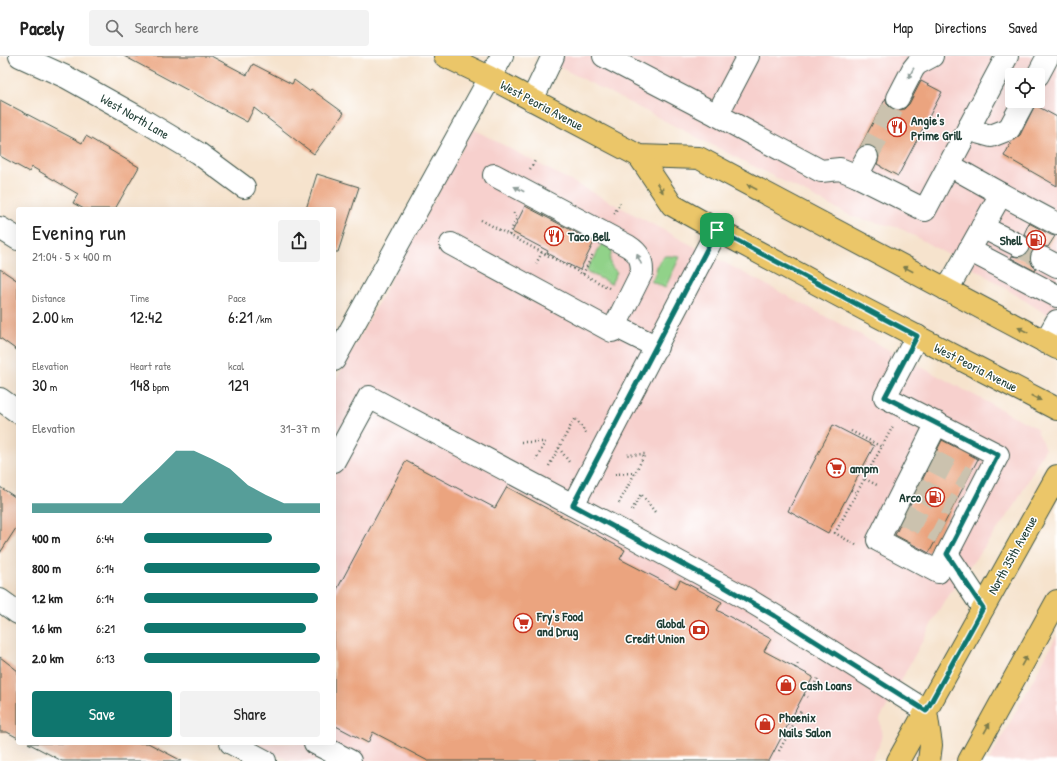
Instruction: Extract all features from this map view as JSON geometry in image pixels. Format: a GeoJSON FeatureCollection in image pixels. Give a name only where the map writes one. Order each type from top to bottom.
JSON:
{"type":"FeatureCollection","features":[{"type":"Feature","properties":{"kind":"main road","name":"West Peoria Avenue"},"geometry":{"type":"LineString","coordinates":[[444,56],[532,100],[638,156],[699,158],[1051,345]]}},
{"type":"Feature","properties":{"kind":"main road","name":"West Peoria Avenue"},"geometry":{"type":"LineString","coordinates":[[638,156],[672,205],[1057,409]]}},
{"type":"Feature","properties":{"kind":"main road","name":"North 35th Avenue"},"geometry":{"type":"LineString","coordinates":[[898,761],[1057,476]]}},
{"type":"Feature","properties":{"kind":"main road"},"geometry":{"type":"LineString","coordinates":[[969,761],[1057,601]]}},
{"type":"Feature","properties":{"kind":"main road"},"geometry":{"type":"LineString","coordinates":[[926,711],[931,745],[929,761]]}},
{"type":"Feature","properties":{"kind":"street","name":"West North Lane"},"geometry":{"type":"LineString","coordinates":[[20,56],[66,77],[198,152],[244,187]]}},
{"type":"Feature","properties":{"kind":"street"},"geometry":{"type":"LineString","coordinates":[[336,356],[502,56]]}},
{"type":"Feature","properties":{"kind":"street"},"geometry":{"type":"LineString","coordinates":[[532,100],[553,56]]}},
{"type":"Feature","properties":{"kind":"street"},"geometry":{"type":"LineString","coordinates":[[604,56],[821,171],[862,166],[925,210],[1007,56]]}},
{"type":"Feature","properties":{"kind":"street"},"geometry":{"type":"LineString","coordinates":[[716,114],[748,56]]}},
{"type":"Feature","properties":{"kind":"street"},"geometry":{"type":"LineString","coordinates":[[898,98],[913,68],[917,64],[932,56]]}},
{"type":"Feature","properties":{"kind":"street"},"geometry":{"type":"LineString","coordinates":[[969,127],[991,136],[1009,129],[1020,108]]}},
{"type":"Feature","properties":{"kind":"street"},"geometry":{"type":"LineString","coordinates":[[949,164],[1057,224]]}},
{"type":"Feature","properties":{"kind":"street"},"geometry":{"type":"LineString","coordinates":[[451,244],[612,331],[642,272],[642,264],[635,251],[494,175]]}},
{"type":"Feature","properties":{"kind":"street"},"geometry":{"type":"LineString","coordinates":[[947,290],[1001,194]]}},
{"type":"Feature","properties":{"kind":"street"},"geometry":{"type":"LineString","coordinates":[[982,227],[1018,245]]}},
{"type":"Feature","properties":{"kind":"street"},"geometry":{"type":"LineString","coordinates":[[0,228],[16,238]]}},
{"type":"Feature","properties":{"kind":"street"},"geometry":{"type":"LineString","coordinates":[[573,505],[717,230]]}},
{"type":"Feature","properties":{"kind":"street"},"geometry":{"type":"LineString","coordinates":[[969,250],[1057,296]]}},
{"type":"Feature","properties":{"kind":"street"},"geometry":{"type":"LineString","coordinates":[[1051,345],[1057,321]]}},
{"type":"Feature","properties":{"kind":"street"},"geometry":{"type":"LineString","coordinates":[[615,326],[657,346]]}},
{"type":"Feature","properties":{"kind":"street"},"geometry":{"type":"LineString","coordinates":[[917,336],[885,397],[937,423],[998,455],[975,482],[947,542],[938,572],[878,540],[898,511],[912,485],[926,457],[937,423]]}},
{"type":"Feature","properties":{"kind":"street"},"geometry":{"type":"LineString","coordinates":[[336,457],[369,397],[573,505],[770,612],[926,711]]}},
{"type":"Feature","properties":{"kind":"street"},"geometry":{"type":"LineString","coordinates":[[0,399],[16,411]]}},
{"type":"Feature","properties":{"kind":"street"},"geometry":{"type":"LineString","coordinates":[[947,542],[983,608]]}},
{"type":"Feature","properties":{"kind":"street"},"geometry":{"type":"LineString","coordinates":[[0,600],[16,612]]}},
{"type":"Feature","properties":{"kind":"street"},"geometry":{"type":"LineString","coordinates":[[235,745],[265,761]]}},
{"type":"Feature","properties":{"kind":"street"},"geometry":{"type":"LineString","coordinates":[[320,745],[350,761]]}},
{"type":"Feature","properties":{"kind":"path"},"geometry":{"type":"LineString","coordinates":[[508,235],[517,218],[513,211],[516,209]]}},
{"type":"Feature","properties":{"kind":"path"},"geometry":{"type":"LineString","coordinates":[[481,220],[611,289]]}},
{"type":"Feature","properties":{"kind":"path"},"geometry":{"type":"LineString","coordinates":[[583,274],[596,248]]}},
{"type":"Feature","properties":{"kind":"path"},"geometry":{"type":"LineString","coordinates":[[546,472],[575,418],[590,438]]}},
{"type":"Feature","properties":{"kind":"path"},"geometry":{"type":"LineString","coordinates":[[851,431],[882,447]]}},
{"type":"Feature","properties":{"kind":"path"},"geometry":{"type":"LineString","coordinates":[[521,442],[545,442],[533,465]]}},
{"type":"Feature","properties":{"kind":"path"},"geometry":{"type":"LineString","coordinates":[[559,448],[570,463]]}},
{"type":"Feature","properties":{"kind":"path"},"geometry":{"type":"LineString","coordinates":[[616,509],[645,454],[619,455]]}},
{"type":"Feature","properties":{"kind":"path"},"geometry":{"type":"LineString","coordinates":[[609,474],[635,473]]}},
{"type":"Feature","properties":{"kind":"path"},"geometry":{"type":"LineString","coordinates":[[865,479],[885,489]]}},
{"type":"Feature","properties":{"kind":"path"},"geometry":{"type":"LineString","coordinates":[[851,490],[857,493]]}},
{"type":"Feature","properties":{"kind":"path"},"geometry":{"type":"LineString","coordinates":[[629,516],[641,494],[655,512]]}},
{"type":"Feature","properties":{"kind":"path"},"geometry":{"type":"LineString","coordinates":[[795,668],[798,663]]}},
{"type":"Feature","properties":{"kind":"path"},"geometry":{"type":"LineString","coordinates":[[815,683],[819,677]]}},
{"type":"Feature","properties":{"kind":"path"},"geometry":{"type":"LineString","coordinates":[[804,695],[808,697]]}},
{"type":"Feature","properties":{"kind":"path"},"geometry":{"type":"LineString","coordinates":[[780,751],[802,709]]}},
{"type":"Feature","properties":{"kind":"path"},"geometry":{"type":"LineString","coordinates":[[783,734],[787,736]]}},
{"type":"Feature","properties":{"kind":"shaded area"},"geometry":{"type":"Polygon","coordinates":[[[538,56],[1057,56],[1057,321],[983,274],[900,228],[853,217],[538,56]]]}},
{"type":"Feature","properties":{"kind":"shaded area"},"geometry":{"type":"Polygon","coordinates":[[[473,129],[1036,428],[1045,449],[1014,507],[944,601],[880,719],[882,740],[871,761],[289,761],[259,745],[336,745],[336,380],[473,129]]]}},
{"type":"Feature","properties":{"kind":"shaded area"},"geometry":{"type":"Polygon","coordinates":[[[1057,635],[1057,761],[989,761],[1042,663],[1057,635]]]}},
{"type":"Feature","properties":{"kind":"green space"},"geometry":{"type":"Polygon","coordinates":[[[603,241],[614,247],[611,254],[610,263],[617,272],[611,284],[586,271],[603,241]]]}},
{"type":"Feature","properties":{"kind":"green space"},"geometry":{"type":"Polygon","coordinates":[[[665,256],[680,257],[665,288],[651,281],[658,264],[665,256]]]}},
{"type":"Feature","properties":{"kind":"building"},"geometry":{"type":"Polygon","coordinates":[[[124,56],[211,56],[247,75],[253,64],[292,84],[294,80],[309,91],[311,89],[344,113],[314,154],[254,108],[247,122],[124,56]]]}},
{"type":"Feature","properties":{"kind":"building","name":"Angie's Prime Grill"},"geometry":{"type":"Polygon","coordinates":[[[921,81],[942,92],[898,176],[877,164],[879,156],[878,151],[873,146],[867,145],[860,147],[886,98],[887,104],[892,109],[904,109],[909,104],[921,81]]]}},
{"type":"Feature","properties":{"kind":"building"},"geometry":{"type":"Polygon","coordinates":[[[0,100],[82,143],[86,136],[139,167],[116,207],[80,207],[73,203],[78,194],[32,167],[29,172],[0,156],[0,100]]]}},
{"type":"Feature","properties":{"kind":"building"},"geometry":{"type":"Polygon","coordinates":[[[1034,108],[1040,108],[1057,117],[1057,186],[1004,156],[1012,141],[1020,135],[1034,108]]]}},
{"type":"Feature","properties":{"kind":"building"},"geometry":{"type":"Polygon","coordinates":[[[317,174],[359,187],[338,252],[336,252],[336,207],[307,207],[317,174]]]}},
{"type":"Feature","properties":{"kind":"building","name":"Taco Bell"},"geometry":{"type":"Polygon","coordinates":[[[525,206],[594,242],[580,270],[555,258],[547,253],[548,251],[512,232],[525,206]]]}},
{"type":"Feature","properties":{"kind":"building"},"geometry":{"type":"Polygon","coordinates":[[[1029,223],[1055,236],[1048,247],[1041,246],[1035,248],[1031,252],[1030,259],[1032,265],[1036,269],[1035,271],[1011,258],[1012,256],[1025,256],[1029,251],[1029,238],[1024,234],[1029,223]]]}},
{"type":"Feature","properties":{"kind":"building"},"geometry":{"type":"Polygon","coordinates":[[[0,269],[16,280],[16,350],[0,338],[0,269]]]}},
{"type":"Feature","properties":{"kind":"building","name":"ampm"},"geometry":{"type":"Polygon","coordinates":[[[833,425],[874,446],[828,533],[788,511],[833,425]]]}},
{"type":"Feature","properties":{"kind":"building","name":"Arco"},"geometry":{"type":"Polygon","coordinates":[[[942,440],[978,459],[929,553],[895,535],[942,440]]]}},
{"type":"Feature","properties":{"kind":"building","name":"Fry's Food and Drug"},"geometry":{"type":"Polygon","coordinates":[[[406,461],[495,508],[507,487],[625,550],[620,559],[676,588],[680,580],[722,602],[717,610],[771,639],[764,651],[813,677],[769,761],[428,761],[373,732],[368,743],[336,726],[336,591],[406,461]]]}},
{"type":"Feature","properties":{"kind":"building"},"geometry":{"type":"Polygon","coordinates":[[[0,487],[16,498],[16,528],[0,553],[0,487]]]}},
{"type":"Feature","properties":{"kind":"building"},"geometry":{"type":"Polygon","coordinates":[[[0,657],[16,669],[16,737],[7,732],[0,732],[0,657]]]}},
{"type":"Feature","properties":{"kind":"building"},"geometry":{"type":"Polygon","coordinates":[[[32,745],[152,745],[182,761],[62,761],[32,745]]]}},
{"type":"Feature","properties":{"kind":"tunnel"},"geometry":{"type":"LineString","coordinates":[[867,157],[898,98]]}},
{"type":"Feature","properties":{"kind":"tunnel"},"geometry":{"type":"LineString","coordinates":[[1018,245],[1042,258]]}},
{"type":"Feature","properties":{"kind":"tunnel"},"geometry":{"type":"LineString","coordinates":[[931,460],[968,479]]}},
{"type":"Feature","properties":{"kind":"tunnel"},"geometry":{"type":"LineString","coordinates":[[917,488],[953,507]]}},
{"type":"Feature","properties":{"kind":"tunnel"},"geometry":{"type":"LineString","coordinates":[[903,514],[940,533]]}},
{"type":"Feature","properties":{"kind":"place","name":"Angie's Prime Grill"},"geometry":{"type":"Point","coordinates":[897,127]}},
{"type":"Feature","properties":{"kind":"place","name":"Taco Bell"},"geometry":{"type":"Point","coordinates":[554,236]}},
{"type":"Feature","properties":{"kind":"place","name":"Shell"},"geometry":{"type":"Point","coordinates":[1036,240]}},
{"type":"Feature","properties":{"kind":"place","name":"ampm"},"geometry":{"type":"Point","coordinates":[836,468]}},
{"type":"Feature","properties":{"kind":"place","name":"Arco"},"geometry":{"type":"Point","coordinates":[935,497]}},
{"type":"Feature","properties":{"kind":"place","name":"Fry's Food and Drug"},"geometry":{"type":"Point","coordinates":[523,623]}},
{"type":"Feature","properties":{"kind":"place","name":"Global Credit Union"},"geometry":{"type":"Point","coordinates":[699,630]}},
{"type":"Feature","properties":{"kind":"place","name":"Cash Loans"},"geometry":{"type":"Point","coordinates":[786,685]}},
{"type":"Feature","properties":{"kind":"place","name":"Phoenix Nails Salon"},"geometry":{"type":"Point","coordinates":[765,724]}},
{"type":"Feature","properties":{"kind":"route"},"geometry":{"type":"LineString","coordinates":[[717,230],[917,336],[885,397],[998,455],[947,554],[983,608],[926,711],[775,616],[718,583],[573,505],[717,230]]}}]}
